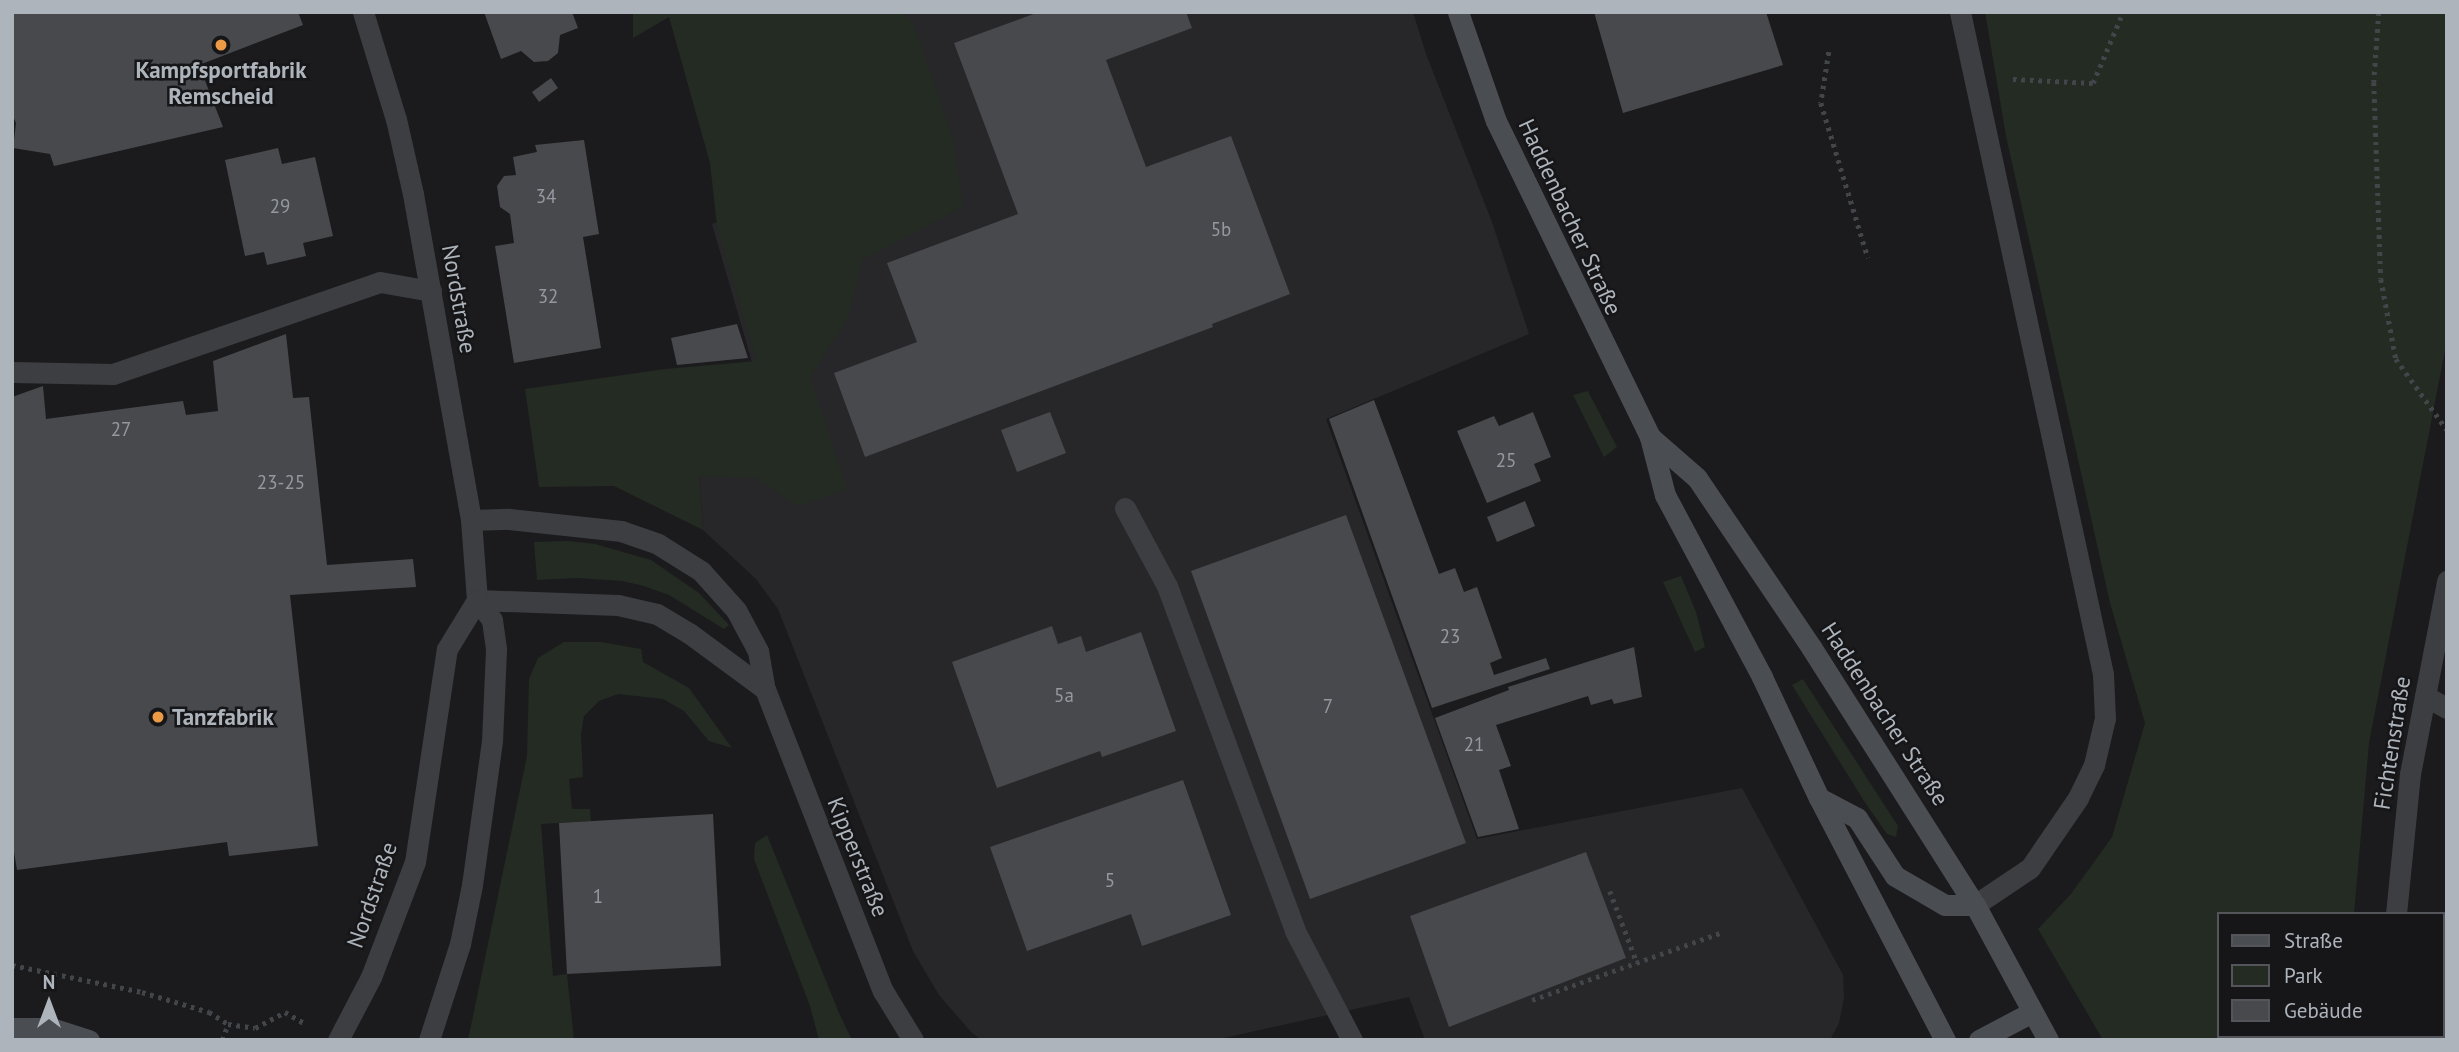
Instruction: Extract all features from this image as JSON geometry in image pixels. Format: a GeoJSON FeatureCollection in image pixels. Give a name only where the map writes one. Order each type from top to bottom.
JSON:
{"type":"FeatureCollection","features":[{"type":"Feature","properties":{"kind":"main road","name":"Haddenbacher Straße"},"geometry":{"type":"LineString","coordinates":[[1458,12],[1496,121],[1650,437],[1665,495],[1757,666],[1819,798],[1945,1040]]}},
{"type":"Feature","properties":{"kind":"main road","name":"Haddenbacher Straße"},"geometry":{"type":"LineString","coordinates":[[1650,437],[1697,478],[1811,648],[1975,905],[2048,1040]]}},
{"type":"Feature","properties":{"kind":"main road"},"geometry":{"type":"LineString","coordinates":[[1819,798],[1857,818],[1895,876],[1945,905],[1975,905]]}},
{"type":"Feature","properties":{"kind":"main road"},"geometry":{"type":"LineString","coordinates":[[1979,1040],[2032,1012]]}},
{"type":"Feature","properties":{"kind":"main road"},"geometry":{"type":"LineString","coordinates":[[12,1028],[51,1028],[89,1040]]}},
{"type":"Feature","properties":{"kind":"street","name":"Nordstraße"},"geometry":{"type":"LineString","coordinates":[[363,12],[396,120],[431,291],[471,520],[477,600],[492,620],[496,650],[486,804],[460,944],[429,1040]]}},
{"type":"Feature","properties":{"kind":"street"},"geometry":{"type":"LineString","coordinates":[[1960,12],[2103,674],[2105,718],[2094,765],[2078,798],[2030,868],[1975,905]]}},
{"type":"Feature","properties":{"kind":"street"},"geometry":{"type":"LineString","coordinates":[[12,372],[113,374],[380,282],[431,291]]}},
{"type":"Feature","properties":{"kind":"street"},"geometry":{"type":"LineString","coordinates":[[1125,508],[1167,586],[1295,931],[1352,1040]]}},
{"type":"Feature","properties":{"kind":"street","name":"Kipperstraße"},"geometry":{"type":"LineString","coordinates":[[471,520],[509,519],[621,531],[658,544],[701,570],[736,610],[758,651],[765,689],[883,991],[914,1040]]}},
{"type":"Feature","properties":{"kind":"street","name":"Fichtenstraße"},"geometry":{"type":"LineString","coordinates":[[2396,912],[2410,774],[2447,581]]}},
{"type":"Feature","properties":{"kind":"street","name":"Nordstraße"},"geometry":{"type":"LineString","coordinates":[[338,1040],[371,977],[415,862],[447,649],[477,600]]}},
{"type":"Feature","properties":{"kind":"street"},"geometry":{"type":"LineString","coordinates":[[477,600],[618,605],[656,614],[689,633],[765,689]]}},
{"type":"Feature","properties":{"kind":"street"},"geometry":{"type":"LineString","coordinates":[[2425,696],[2447,708]]}},
{"type":"Feature","properties":{"kind":"path"},"geometry":{"type":"LineString","coordinates":[[1974,77],[2093,83],[2123,12]]}},
{"type":"Feature","properties":{"kind":"path"},"geometry":{"type":"LineString","coordinates":[[2379,12],[2374,82],[2381,279],[2396,359],[2447,430]]}},
{"type":"Feature","properties":{"kind":"path"},"geometry":{"type":"LineString","coordinates":[[1829,52],[1821,103],[1868,258]]}},
{"type":"Feature","properties":{"kind":"path"},"geometry":{"type":"LineString","coordinates":[[1610,891],[1637,962]]}},
{"type":"Feature","properties":{"kind":"path"},"geometry":{"type":"LineString","coordinates":[[1532,1000],[1723,932]]}},
{"type":"Feature","properties":{"kind":"path"},"geometry":{"type":"LineString","coordinates":[[12,965],[142,992],[209,1012],[228,1024],[255,1028],[285,1012],[309,1026]]}},
{"type":"Feature","properties":{"kind":"path"},"geometry":{"type":"LineString","coordinates":[[222,1040],[228,1024]]}},
{"type":"Feature","properties":{"kind":"shaded area"},"geometry":{"type":"Polygon","coordinates":[[[875,12],[1413,12],[1426,54],[1492,222],[1529,334],[1326,419],[1477,839],[1742,788],[1843,975],[1844,998],[1839,1023],[1830,1040],[1425,1040],[1409,997],[1215,1040],[982,1040],[972,1033],[939,995],[913,951],[778,609],[756,579],[703,530],[699,476],[782,466],[712,224],[890,163],[875,12]]]}},
{"type":"Feature","properties":{"kind":"green space"},"geometry":{"type":"Polygon","coordinates":[[[633,12],[904,12],[913,23],[953,139],[963,207],[862,260],[847,319],[810,377],[847,489],[798,506],[756,478],[699,476],[703,530],[614,486],[539,487],[525,389],[665,369],[757,361],[717,226],[710,163],[669,17],[633,38],[633,12]]]}},
{"type":"Feature","properties":{"kind":"green space"},"geometry":{"type":"Polygon","coordinates":[[[1985,12],[2447,12],[2447,340],[2369,743],[2354,912],[2218,912],[2218,1038],[2342,1040],[2103,1040],[2038,929],[2071,894],[2112,837],[2145,723],[2110,603],[2006,136],[1985,12]]]}},
{"type":"Feature","properties":{"kind":"green space"},"geometry":{"type":"Polygon","coordinates":[[[1588,391],[1617,447],[1604,457],[1573,395],[1588,391]]]}},
{"type":"Feature","properties":{"kind":"green space"},"geometry":{"type":"Polygon","coordinates":[[[568,541],[595,544],[651,560],[699,593],[729,625],[724,629],[669,595],[644,586],[622,581],[577,578],[537,580],[534,542],[568,541]]]}},
{"type":"Feature","properties":{"kind":"green space"},"geometry":{"type":"Polygon","coordinates":[[[1681,576],[1696,612],[1705,647],[1695,652],[1663,582],[1681,576]]]}},
{"type":"Feature","properties":{"kind":"green space"},"geometry":{"type":"Polygon","coordinates":[[[564,642],[601,642],[641,649],[643,662],[689,688],[732,748],[709,741],[684,711],[663,699],[618,694],[599,701],[584,716],[581,734],[583,777],[569,779],[572,809],[590,809],[591,821],[541,824],[553,976],[567,974],[574,1040],[468,1040],[527,756],[529,679],[538,658],[564,642]]]}},
{"type":"Feature","properties":{"kind":"green space"},"geometry":{"type":"Polygon","coordinates":[[[1803,679],[1898,826],[1896,837],[1887,834],[1864,801],[1792,685],[1803,679]]]}},
{"type":"Feature","properties":{"kind":"green space"},"geometry":{"type":"Polygon","coordinates":[[[767,835],[852,1040],[819,1040],[810,1006],[754,859],[755,843],[767,835]]]}},
{"type":"Feature","properties":{"kind":"building"},"geometry":{"type":"Polygon","coordinates":[[[12,12],[298,12],[303,25],[199,65],[223,127],[54,166],[50,154],[13,148],[16,123],[12,114],[12,12]]]}},
{"type":"Feature","properties":{"kind":"building"},"geometry":{"type":"Polygon","coordinates":[[[484,12],[572,12],[578,28],[560,35],[558,53],[548,61],[534,62],[521,51],[501,59],[484,12]]]}},
{"type":"Feature","properties":{"kind":"building"},"geometry":{"type":"Polygon","coordinates":[[[1039,12],[1186,12],[1192,28],[1106,60],[1146,167],[1231,136],[1290,294],[1212,324],[1213,327],[865,457],[834,373],[917,342],[887,263],[1018,214],[954,43],[1039,12]]]}},
{"type":"Feature","properties":{"kind":"building"},"geometry":{"type":"Polygon","coordinates":[[[1594,12],[1766,12],[1783,65],[1623,113],[1594,12]]]}},
{"type":"Feature","properties":{"kind":"building"},"geometry":{"type":"Polygon","coordinates":[[[551,78],[558,88],[539,102],[532,92],[551,78]]]}},
{"type":"Feature","properties":{"kind":"building"},"geometry":{"type":"Polygon","coordinates":[[[584,140],[599,234],[583,237],[601,348],[514,363],[495,246],[514,243],[510,214],[500,207],[497,186],[504,176],[516,175],[513,157],[537,152],[535,145],[584,140]]]}},
{"type":"Feature","properties":{"kind":"building"},"geometry":{"type":"Polygon","coordinates":[[[278,148],[282,164],[315,157],[333,236],[303,243],[306,256],[267,265],[264,252],[245,256],[225,160],[278,148]]]}},
{"type":"Feature","properties":{"kind":"building"},"geometry":{"type":"Polygon","coordinates":[[[737,324],[748,358],[677,365],[671,338],[737,324]]]}},
{"type":"Feature","properties":{"kind":"building","name":"Tanzfabrik"},"geometry":{"type":"Polygon","coordinates":[[[286,334],[293,398],[309,397],[327,565],[413,559],[416,587],[290,595],[318,846],[229,856],[227,842],[17,870],[12,840],[12,397],[43,386],[46,419],[183,401],[186,415],[218,411],[213,361],[286,334]]]}},
{"type":"Feature","properties":{"kind":"building"},"geometry":{"type":"Polygon","coordinates":[[[1374,400],[1439,574],[1455,568],[1464,592],[1477,587],[1502,658],[1490,663],[1494,675],[1546,658],[1550,669],[1432,708],[1329,419],[1374,400]]]}},
{"type":"Feature","properties":{"kind":"building"},"geometry":{"type":"Polygon","coordinates":[[[1050,412],[1066,453],[1017,472],[1001,430],[1050,412]]]}},
{"type":"Feature","properties":{"kind":"building"},"geometry":{"type":"Polygon","coordinates":[[[1533,412],[1551,457],[1534,464],[1541,481],[1487,503],[1457,431],[1494,416],[1499,426],[1533,412]]]}},
{"type":"Feature","properties":{"kind":"building"},"geometry":{"type":"Polygon","coordinates":[[[1525,501],[1535,526],[1497,542],[1487,517],[1525,501]]]}},
{"type":"Feature","properties":{"kind":"building"},"geometry":{"type":"Polygon","coordinates":[[[1346,515],[1466,843],[1310,899],[1191,571],[1346,515]]]}},
{"type":"Feature","properties":{"kind":"building"},"geometry":{"type":"Polygon","coordinates":[[[1052,626],[1058,644],[1081,636],[1086,652],[1141,632],[1176,731],[1102,757],[1100,751],[997,788],[952,662],[1052,626]]]}},
{"type":"Feature","properties":{"kind":"building"},"geometry":{"type":"Polygon","coordinates":[[[1634,647],[1642,697],[1614,704],[1612,699],[1591,705],[1588,696],[1496,725],[1511,766],[1499,770],[1519,829],[1478,837],[1435,718],[1509,690],[1508,687],[1634,647]]]}},
{"type":"Feature","properties":{"kind":"building"},"geometry":{"type":"Polygon","coordinates":[[[1183,780],[1231,915],[1142,946],[1131,914],[1027,951],[990,847],[1183,780]]]}},
{"type":"Feature","properties":{"kind":"building"},"geometry":{"type":"Polygon","coordinates":[[[713,814],[721,966],[567,974],[559,823],[713,814]]]}},
{"type":"Feature","properties":{"kind":"building"},"geometry":{"type":"Polygon","coordinates":[[[1586,852],[1626,958],[1449,1027],[1410,916],[1586,852]]]}},
{"type":"Feature","properties":{"kind":"place","name":"Kampfsportfabrik Remscheid"},"geometry":{"type":"Point","coordinates":[221,45]}},
{"type":"Feature","properties":{"kind":"place","name":"Tanzfabrik"},"geometry":{"type":"Point","coordinates":[158,717]}}]}
